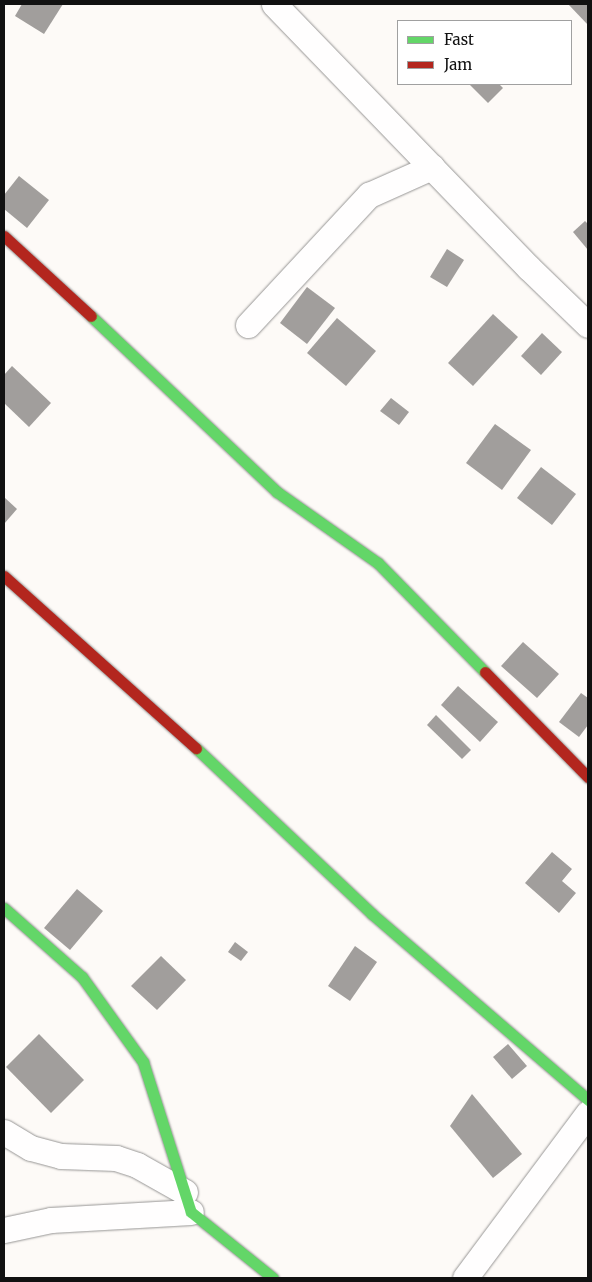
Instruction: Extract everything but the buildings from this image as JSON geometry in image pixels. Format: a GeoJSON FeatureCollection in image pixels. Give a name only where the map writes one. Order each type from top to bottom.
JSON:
{"type":"FeatureCollection","features":[{"type":"Feature","properties":{"kind":"street"},"geometry":{"type":"LineString","coordinates":[[274,4],[529,268],[588,325]]}},
{"type":"Feature","properties":{"kind":"street"},"geometry":{"type":"LineString","coordinates":[[248,325],[369,195],[432,167]]}},
{"type":"Feature","properties":{"kind":"street"},"geometry":{"type":"LineString","coordinates":[[4,236],[199,415],[277,492],[378,563],[588,777]]}},
{"type":"Feature","properties":{"kind":"street"},"geometry":{"type":"LineString","coordinates":[[4,576],[148,702],[372,914],[588,1100]]}},
{"type":"Feature","properties":{"kind":"street"},"geometry":{"type":"LineString","coordinates":[[4,908],[82,977],[143,1062],[188,1202]]}},
{"type":"Feature","properties":{"kind":"street"},"geometry":{"type":"LineString","coordinates":[[465,1278],[588,1113]]}},
{"type":"Feature","properties":{"kind":"street"},"geometry":{"type":"LineString","coordinates":[[4,1132],[31,1148],[61,1156],[116,1158],[137,1165],[188,1202],[273,1278]]}},
{"type":"Feature","properties":{"kind":"street"},"geometry":{"type":"LineString","coordinates":[[4,1230],[51,1220],[188,1202]]}},
{"type":"Feature","properties":{"kind":"traffic: fast"},"geometry":{"type":"LineString","coordinates":[[91,316],[277,492],[378,563],[485,672]]}},
{"type":"Feature","properties":{"kind":"traffic: fast"},"geometry":{"type":"LineString","coordinates":[[196,748],[372,914],[588,1100]]}},
{"type":"Feature","properties":{"kind":"traffic: fast"},"geometry":{"type":"LineString","coordinates":[[4,908],[82,977],[143,1062],[191,1212],[273,1278]]}},
{"type":"Feature","properties":{"kind":"traffic: jam"},"geometry":{"type":"LineString","coordinates":[[4,236],[91,316]]}},
{"type":"Feature","properties":{"kind":"traffic: jam"},"geometry":{"type":"LineString","coordinates":[[4,576],[196,748]]}},
{"type":"Feature","properties":{"kind":"traffic: jam"},"geometry":{"type":"LineString","coordinates":[[485,672],[588,777]]}}]}
